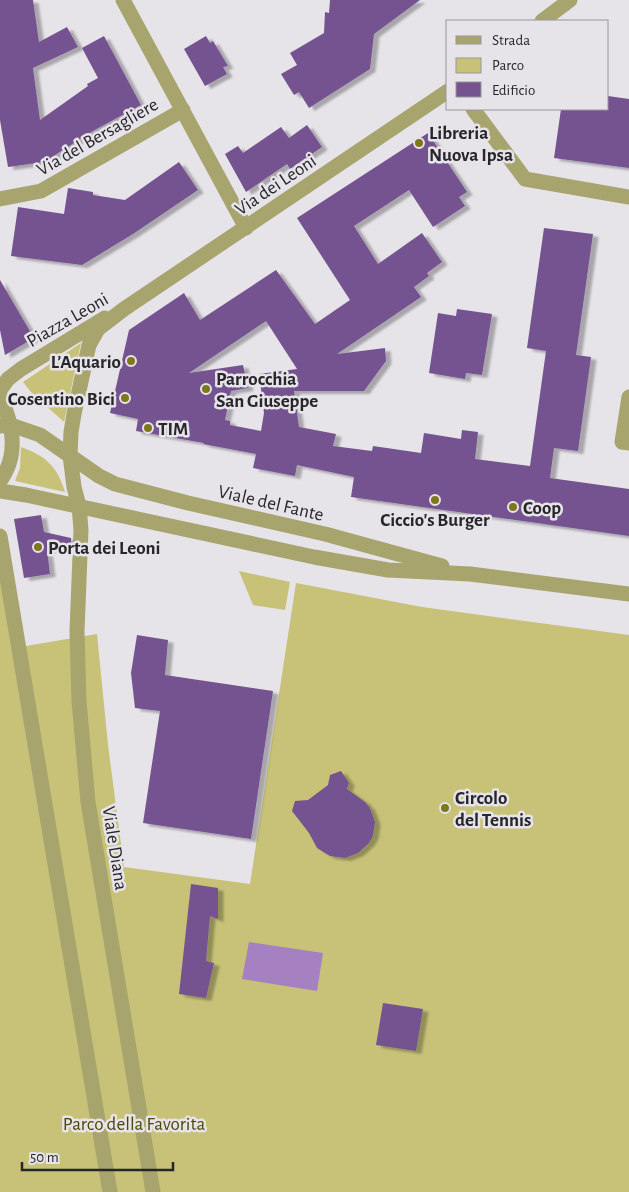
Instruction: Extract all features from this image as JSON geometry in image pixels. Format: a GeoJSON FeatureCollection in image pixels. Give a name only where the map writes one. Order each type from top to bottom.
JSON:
{"type":"FeatureCollection","features":[{"type":"Feature","properties":{"kind":"street"},"geometry":{"type":"LineString","coordinates":[[124,0],[246,228]]}},
{"type":"Feature","properties":{"kind":"street"},"geometry":{"type":"LineString","coordinates":[[543,20],[570,0]]}},
{"type":"Feature","properties":{"kind":"street","name":"Via dei Leoni"},"geometry":{"type":"LineString","coordinates":[[124,309],[446,92]]}},
{"type":"Feature","properties":{"kind":"street","name":"Via del Bersagliere"},"geometry":{"type":"LineString","coordinates":[[0,199],[41,192],[183,110]]}},
{"type":"Feature","properties":{"kind":"street"},"geometry":{"type":"LineString","coordinates":[[474,110],[525,179],[629,197]]}},
{"type":"Feature","properties":{"kind":"street","name":"Piazza Leoni"},"geometry":{"type":"LineString","coordinates":[[0,393],[8,378],[21,369],[94,323],[124,309]]}},
{"type":"Feature","properties":{"kind":"street","name":"Piazza Leoni"},"geometry":{"type":"LineString","coordinates":[[79,506],[74,487],[70,455],[71,432],[89,345],[98,329],[124,309]]}},
{"type":"Feature","properties":{"kind":"street"},"geometry":{"type":"LineString","coordinates":[[0,393],[5,426],[13,438],[12,454],[6,473],[0,482]]}},
{"type":"Feature","properties":{"kind":"street"},"geometry":{"type":"LineString","coordinates":[[0,393],[14,411],[40,435]]}},
{"type":"Feature","properties":{"kind":"street"},"geometry":{"type":"LineString","coordinates":[[629,397],[622,442],[629,443]]}},
{"type":"Feature","properties":{"kind":"street"},"geometry":{"type":"LineString","coordinates":[[5,426],[40,435]]}},
{"type":"Feature","properties":{"kind":"street","name":"Viale del Fante"},"geometry":{"type":"LineString","coordinates":[[40,435],[99,476],[115,484],[188,504],[325,534],[470,574]]}},
{"type":"Feature","properties":{"kind":"street","name":"Viale del Fante"},"geometry":{"type":"LineString","coordinates":[[0,491],[79,506],[314,557],[388,570],[470,574],[629,594]]}},
{"type":"Feature","properties":{"kind":"street","name":"Viale Diana"},"geometry":{"type":"LineString","coordinates":[[79,506],[81,530],[77,631],[79,701],[88,802],[153,1192]]}},
{"type":"Feature","properties":{"kind":"street"},"geometry":{"type":"LineString","coordinates":[[0,536],[110,1192]]}},
{"type":"Feature","properties":{"kind":"green space"},"geometry":{"type":"Polygon","coordinates":[[[81,343],[64,422],[31,392],[23,382],[81,343]]]}},
{"type":"Feature","properties":{"kind":"green space"},"geometry":{"type":"Polygon","coordinates":[[[21,447],[44,458],[49,463],[58,475],[65,492],[15,481],[20,468],[21,447]]]}},
{"type":"Feature","properties":{"kind":"green space","name":"Circolo del Tennis"},"geometry":{"type":"Polygon","coordinates":[[[0,564],[14,648],[97,634],[108,745],[124,867],[250,884],[296,583],[422,607],[629,635],[629,1192],[0,1192],[0,564]]]}},
{"type":"Feature","properties":{"kind":"green space"},"geometry":{"type":"Polygon","coordinates":[[[239,571],[290,582],[285,610],[253,605],[239,571]]]}},
{"type":"Feature","properties":{"kind":"shaded area"},"geometry":{"type":"Polygon","coordinates":[[[249,942],[323,953],[317,991],[242,979],[249,942]]]}},
{"type":"Feature","properties":{"kind":"building"},"geometry":{"type":"Polygon","coordinates":[[[0,0],[33,0],[39,42],[67,27],[78,47],[33,68],[40,120],[88,86],[87,84],[98,78],[82,48],[104,36],[141,105],[93,131],[44,162],[8,167],[0,120],[0,0]]]}},
{"type":"Feature","properties":{"kind":"building"},"geometry":{"type":"Polygon","coordinates":[[[330,0],[420,0],[374,34],[370,69],[309,108],[299,92],[294,95],[281,74],[297,65],[290,53],[324,33],[325,12],[329,13],[330,0]]]}},
{"type":"Feature","properties":{"kind":"building"},"geometry":{"type":"Polygon","coordinates":[[[206,36],[210,43],[213,41],[228,66],[223,67],[227,74],[205,86],[184,49],[206,36]]]}},
{"type":"Feature","properties":{"kind":"building"},"geometry":{"type":"Polygon","coordinates":[[[609,96],[629,99],[629,168],[554,158],[561,110],[609,110],[609,96]]]}},
{"type":"Feature","properties":{"kind":"building"},"geometry":{"type":"Polygon","coordinates":[[[307,125],[322,147],[290,169],[287,164],[246,192],[225,154],[238,146],[243,153],[281,127],[289,138],[307,125]]]}},
{"type":"Feature","properties":{"kind":"building"},"geometry":{"type":"Polygon","coordinates":[[[428,133],[467,192],[459,197],[465,206],[433,227],[409,190],[354,226],[378,264],[422,233],[442,262],[427,273],[429,276],[414,287],[421,297],[337,354],[385,348],[386,361],[364,391],[294,391],[299,427],[336,434],[333,446],[372,451],[373,446],[421,453],[424,433],[461,439],[462,430],[478,432],[475,459],[530,466],[546,351],[527,348],[544,228],[593,234],[576,355],[591,357],[578,451],[554,448],[550,478],[629,489],[629,536],[351,497],[354,477],[297,465],[295,476],[253,468],[256,454],[136,431],[138,419],[110,413],[129,330],[184,293],[200,320],[276,270],[315,324],[350,300],[297,218],[428,133]],[[266,321],[189,373],[243,365],[248,388],[231,391],[225,420],[230,421],[230,425],[261,431],[264,413],[259,374],[297,369],[266,321]]]}},
{"type":"Feature","properties":{"kind":"building"},"geometry":{"type":"Polygon","coordinates":[[[179,162],[198,190],[133,234],[82,265],[11,256],[18,207],[64,214],[68,188],[93,192],[93,195],[125,200],[179,162]]]}},
{"type":"Feature","properties":{"kind":"building"},"geometry":{"type":"Polygon","coordinates":[[[0,280],[34,338],[5,355],[0,330],[0,280]]]}},
{"type":"Feature","properties":{"kind":"building"},"geometry":{"type":"Polygon","coordinates":[[[457,309],[492,314],[482,375],[466,373],[465,379],[429,373],[438,313],[456,316],[457,309]]]}},
{"type":"Feature","properties":{"kind":"building","name":"Porta dei Leoni"},"geometry":{"type":"Polygon","coordinates":[[[41,515],[44,532],[71,538],[71,545],[47,550],[50,574],[24,578],[14,519],[41,515]]]}},
{"type":"Feature","properties":{"kind":"building"},"geometry":{"type":"Polygon","coordinates":[[[137,635],[168,640],[165,675],[273,691],[251,839],[143,823],[160,711],[135,708],[131,673],[137,635]]]}},
{"type":"Feature","properties":{"kind":"building"},"geometry":{"type":"Polygon","coordinates":[[[341,771],[349,783],[347,789],[365,802],[370,808],[375,822],[373,836],[369,843],[358,853],[345,858],[330,856],[317,848],[309,833],[292,811],[295,801],[308,800],[328,785],[330,775],[341,771]]]}},
{"type":"Feature","properties":{"kind":"building"},"geometry":{"type":"Polygon","coordinates":[[[191,884],[218,888],[218,919],[210,916],[206,961],[214,963],[206,998],[179,994],[191,884]]]}},
{"type":"Feature","properties":{"kind":"building"},"geometry":{"type":"Polygon","coordinates":[[[383,1003],[423,1009],[416,1051],[376,1045],[383,1003]]]}},
{"type":"Feature","properties":{"kind":"place","name":"Libreria Nuova Ipsa"},"geometry":{"type":"Point","coordinates":[419,143]}},
{"type":"Feature","properties":{"kind":"place","name":"L’Aquario"},"geometry":{"type":"Point","coordinates":[131,361]}},
{"type":"Feature","properties":{"kind":"place","name":"Parrocchia San Giuseppe"},"geometry":{"type":"Point","coordinates":[206,389]}},
{"type":"Feature","properties":{"kind":"place","name":"Cosentino Bici"},"geometry":{"type":"Point","coordinates":[125,398]}},
{"type":"Feature","properties":{"kind":"place","name":"TIM"},"geometry":{"type":"Point","coordinates":[148,428]}},
{"type":"Feature","properties":{"kind":"place","name":"Ciccio's Burger"},"geometry":{"type":"Point","coordinates":[435,500]}},
{"type":"Feature","properties":{"kind":"place","name":"Coop"},"geometry":{"type":"Point","coordinates":[513,507]}},
{"type":"Feature","properties":{"kind":"place","name":"Porta dei Leoni"},"geometry":{"type":"Point","coordinates":[38,547]}},
{"type":"Feature","properties":{"kind":"place","name":"Circolo del Tennis"},"geometry":{"type":"Point","coordinates":[445,808]}},
{"type":"Feature","properties":{"kind":"park label","name":"Parco della Favorita"},"geometry":{"type":"Point","coordinates":[134,1123]}}]}
